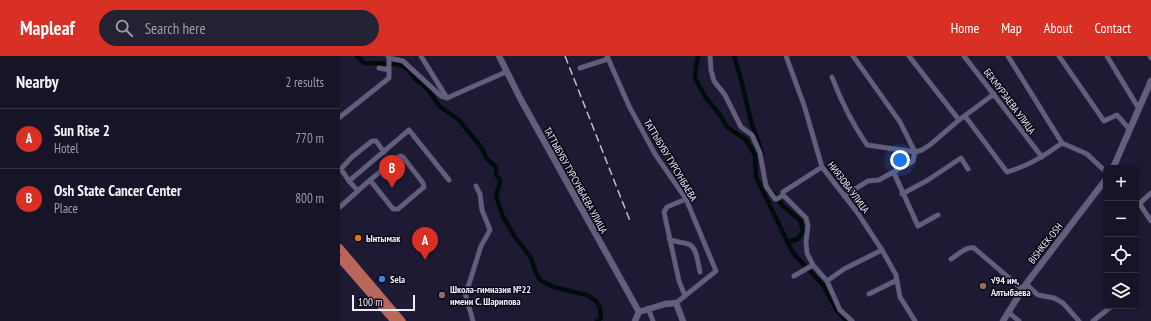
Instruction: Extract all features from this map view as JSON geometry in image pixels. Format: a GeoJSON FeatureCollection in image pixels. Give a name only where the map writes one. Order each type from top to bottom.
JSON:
{"type":"FeatureCollection","features":[{"type":"Feature","properties":{"kind":"main road"},"geometry":{"type":"LineString","coordinates":[[340,248],[402,321]]}},
{"type":"Feature","properties":{"kind":"main road"},"geometry":{"type":"LineString","coordinates":[[340,259],[392,320]]}},
{"type":"Feature","properties":{"kind":"street"},"geometry":{"type":"LineString","coordinates":[[421,56],[447,98]]}},
{"type":"Feature","properties":{"kind":"street","name":"ТАТТЫБУБУ ТУРСУНБАЕВА УЛИЦА"},"geometry":{"type":"LineString","coordinates":[[499,56],[520,98],[639,312]]}},
{"type":"Feature","properties":{"kind":"street"},"geometry":{"type":"LineString","coordinates":[[710,56],[714,82],[725,95],[741,127],[752,135],[760,153],[766,186],[774,200],[780,198],[783,192],[822,167]]}},
{"type":"Feature","properties":{"kind":"street","name":"НИЯЗОВА УЛИЦА"},"geometry":{"type":"LineString","coordinates":[[786,56],[804,105],[822,167],[857,212],[882,250],[898,280],[898,291],[900,297],[915,321]]}},
{"type":"Feature","properties":{"kind":"street"},"geometry":{"type":"LineString","coordinates":[[844,196],[868,181],[879,180],[894,173],[913,161],[915,152],[900,122],[853,56]]}},
{"type":"Feature","properties":{"kind":"street"},"geometry":{"type":"LineString","coordinates":[[909,56],[959,120]]}},
{"type":"Feature","properties":{"kind":"street","name":"БЕКМУРЗАЕВА УЛИЦА"},"geometry":{"type":"LineString","coordinates":[[964,56],[1042,158]]}},
{"type":"Feature","properties":{"kind":"street"},"geometry":{"type":"LineString","coordinates":[[1008,56],[1062,144],[1087,154],[1103,169]]}},
{"type":"Feature","properties":{"kind":"street"},"geometry":{"type":"LineString","coordinates":[[1059,56],[1104,121],[1117,115],[1130,130]]}},
{"type":"Feature","properties":{"kind":"street"},"geometry":{"type":"LineString","coordinates":[[1107,56],[1139,109]]}},
{"type":"Feature","properties":{"kind":"street"},"geometry":{"type":"LineString","coordinates":[[580,68],[607,57]]}},
{"type":"Feature","properties":{"kind":"street","name":"ТАТТЫБУБУ ТУРСУНБАЕВА"},"geometry":{"type":"LineString","coordinates":[[607,57],[629,106],[655,154],[686,199],[716,271],[676,303]]}},
{"type":"Feature","properties":{"kind":"street"},"geometry":{"type":"LineString","coordinates":[[379,68],[389,62],[403,61],[441,96],[447,98],[506,72]]}},
{"type":"Feature","properties":{"kind":"street"},"geometry":{"type":"LineString","coordinates":[[340,117],[386,82],[389,78],[389,62]]}},
{"type":"Feature","properties":{"kind":"street"},"geometry":{"type":"LineString","coordinates":[[832,77],[841,100],[854,125],[867,145],[915,152],[931,144],[959,120],[994,94]]}},
{"type":"Feature","properties":{"kind":"street"},"geometry":{"type":"LineString","coordinates":[[1114,165],[1151,81]]}},
{"type":"Feature","properties":{"kind":"street"},"geometry":{"type":"LineString","coordinates":[[965,116],[1007,172],[1042,158],[1062,144]]}},
{"type":"Feature","properties":{"kind":"street"},"geometry":{"type":"LineString","coordinates":[[349,181],[409,130],[449,180]]}},
{"type":"Feature","properties":{"kind":"street"},"geometry":{"type":"LineString","coordinates":[[358,191],[341,169],[352,157],[372,141],[376,141],[384,152]]}},
{"type":"Feature","properties":{"kind":"street"},"geometry":{"type":"LineString","coordinates":[[340,207],[370,180],[400,156],[403,157],[424,183],[424,187],[398,210],[394,209],[370,180]]}},
{"type":"Feature","properties":{"kind":"street"},"geometry":{"type":"LineString","coordinates":[[902,194],[928,180],[961,158],[968,169]]}},
{"type":"Feature","properties":{"kind":"street"},"geometry":{"type":"LineString","coordinates":[[894,173],[902,194],[918,226],[938,215]]}},
{"type":"Feature","properties":{"kind":"street","name":"BISHKEK-OSH"},"geometry":{"type":"LineString","coordinates":[[1003,321],[1024,286],[1103,183]]}},
{"type":"Feature","properties":{"kind":"street"},"geometry":{"type":"LineString","coordinates":[[473,321],[465,293],[481,246],[490,230],[482,210],[480,194],[476,186]]}},
{"type":"Feature","properties":{"kind":"street"},"geometry":{"type":"LineString","coordinates":[[1151,193],[1140,202],[1151,221]]}},
{"type":"Feature","properties":{"kind":"street"},"geometry":{"type":"LineString","coordinates":[[780,198],[804,216],[807,221],[806,247],[812,266],[827,281],[840,310],[852,321]]}},
{"type":"Feature","properties":{"kind":"street"},"geometry":{"type":"LineString","coordinates":[[685,296],[679,281],[677,265],[669,239],[664,212],[665,209],[686,199]]}},
{"type":"Feature","properties":{"kind":"street"},"geometry":{"type":"LineString","coordinates":[[669,239],[675,242],[690,244],[692,246],[700,272]]}},
{"type":"Feature","properties":{"kind":"street"},"geometry":{"type":"LineString","coordinates":[[951,259],[970,247],[974,248],[1038,295],[1054,298],[1063,304],[1079,321]]}},
{"type":"Feature","properties":{"kind":"street"},"geometry":{"type":"LineString","coordinates":[[827,281],[844,269],[882,250]]}},
{"type":"Feature","properties":{"kind":"street"},"geometry":{"type":"LineString","coordinates":[[794,276],[812,266]]}},
{"type":"Feature","properties":{"kind":"street"},"geometry":{"type":"LineString","coordinates":[[869,294],[898,280]]}},
{"type":"Feature","properties":{"kind":"street"},"geometry":{"type":"LineString","coordinates":[[635,321],[639,312],[648,308],[676,303],[683,321]]}},
{"type":"Feature","properties":{"kind":"street"},"geometry":{"type":"LineString","coordinates":[[648,308],[653,321]]}},
{"type":"Feature","properties":{"kind":"street"},"geometry":{"type":"LineString","coordinates":[[1093,321],[1108,309]]}},
{"type":"Feature","properties":{"kind":"street"},"geometry":{"type":"LineString","coordinates":[[1008,312],[1019,321]]}},
{"type":"Feature","properties":{"kind":"waterway"},"geometry":{"type":"LineString","coordinates":[[357,56],[364,63],[397,64],[408,69],[415,79],[427,88],[439,106],[458,119],[481,147],[487,159],[496,167],[496,175],[500,182],[496,196],[503,217],[515,237],[531,258],[536,273],[541,281],[554,287],[587,295],[596,301],[600,308],[601,318],[597,321]]}},
{"type":"Feature","properties":{"kind":"waterway"},"geometry":{"type":"LineString","coordinates":[[698,56],[695,73],[696,80],[706,98],[720,115],[727,127],[746,140],[755,155],[756,177],[793,253],[823,285],[837,311],[847,321]]}},
{"type":"Feature","properties":{"kind":"waterway"},"geometry":{"type":"LineString","coordinates":[[734,56],[752,125],[762,155]]}},
{"type":"Feature","properties":{"kind":"waterway"},"geometry":{"type":"LineString","coordinates":[[772,192],[783,206],[800,220],[803,231],[798,239],[787,242]]}},
{"type":"Feature","properties":{"kind":"railway"},"geometry":{"type":"LineString","coordinates":[[565,56],[630,221]]}},
{"type":"Feature","properties":{"kind":"place","name":"Osh State Cancer Center"},"geometry":{"type":"Point","coordinates":[392,188]}},
{"type":"Feature","properties":{"kind":"place","name":"Ынтымак"},"geometry":{"type":"Point","coordinates":[358,238]}},
{"type":"Feature","properties":{"kind":"place","name":"Sun Rise 2"},"geometry":{"type":"Point","coordinates":[425,260]}},
{"type":"Feature","properties":{"kind":"place","name":"Sela"},"geometry":{"type":"Point","coordinates":[382,279]}},
{"type":"Feature","properties":{"kind":"place","name":"√94 им, Алтыбаева"},"geometry":{"type":"Point","coordinates":[983,286]}},
{"type":"Feature","properties":{"kind":"place","name":"Школа-гимназия №22 имени С. Шарипова"},"geometry":{"type":"Point","coordinates":[442,295]}}]}
